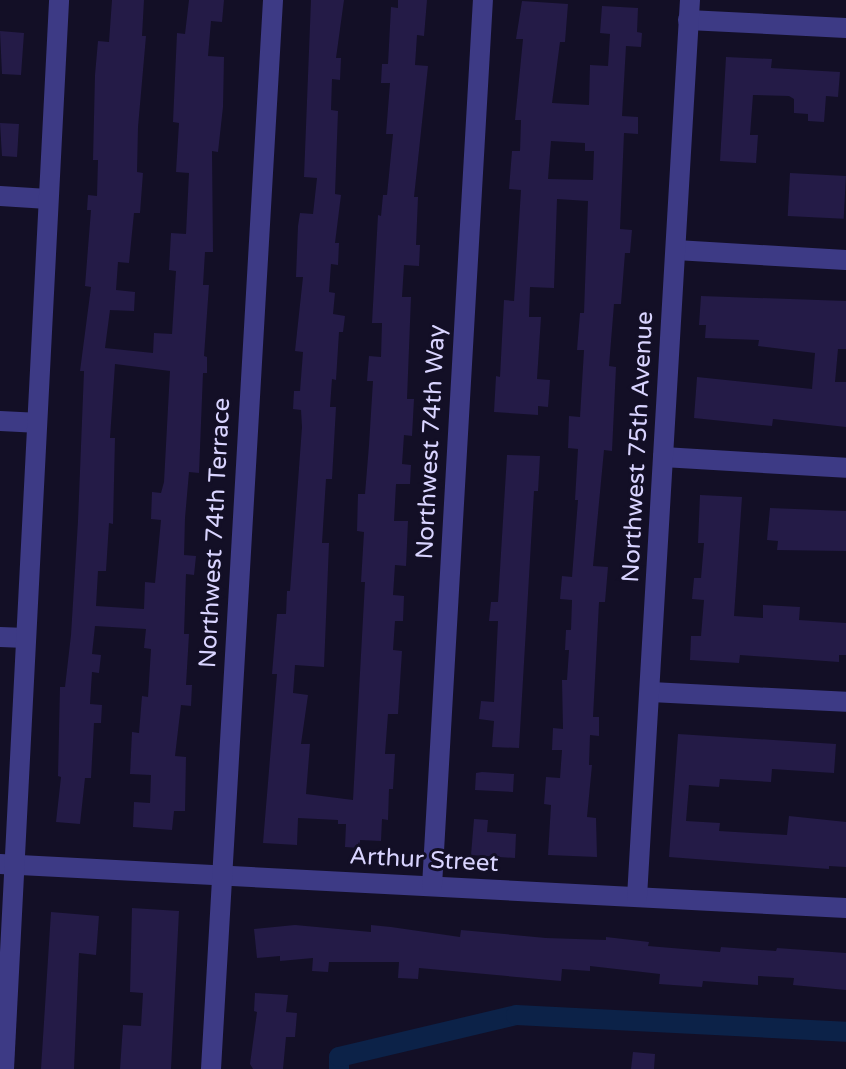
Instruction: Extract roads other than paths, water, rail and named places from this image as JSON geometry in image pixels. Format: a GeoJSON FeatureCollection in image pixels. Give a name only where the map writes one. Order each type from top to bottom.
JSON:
{"type":"FeatureCollection","features":[{"type":"Feature","properties":{"kind":"street"},"geometry":{"type":"LineString","coordinates":[[4,1069],[6,864],[26,638],[59,0]]}},
{"type":"Feature","properties":{"kind":"street","name":"Northwest 74th Terrace"},"geometry":{"type":"LineString","coordinates":[[211,1069],[273,0]]}},
{"type":"Feature","properties":{"kind":"street","name":"Northwest 74th Way"},"geometry":{"type":"LineString","coordinates":[[432,886],[483,0]]}},
{"type":"Feature","properties":{"kind":"street"},"geometry":{"type":"LineString","coordinates":[[689,10],[846,28]]}},
{"type":"Feature","properties":{"kind":"street","name":"Northwest 75th Avenue"},"geometry":{"type":"LineString","coordinates":[[637,897],[689,10]]}},
{"type":"Feature","properties":{"kind":"street"},"geometry":{"type":"LineString","coordinates":[[0,196],[48,199]]}},
{"type":"Feature","properties":{"kind":"street"},"geometry":{"type":"LineString","coordinates":[[676,250],[846,260]]}},
{"type":"Feature","properties":{"kind":"street"},"geometry":{"type":"LineString","coordinates":[[0,421],[35,423]]}},
{"type":"Feature","properties":{"kind":"street"},"geometry":{"type":"LineString","coordinates":[[663,457],[846,468]]}},
{"type":"Feature","properties":{"kind":"street"},"geometry":{"type":"LineString","coordinates":[[0,637],[26,638]]}},
{"type":"Feature","properties":{"kind":"street"},"geometry":{"type":"LineString","coordinates":[[651,692],[846,702]]}},
{"type":"Feature","properties":{"kind":"street","name":"Arthur Street"},"geometry":{"type":"LineString","coordinates":[[6,864],[846,908]]}},
{"type":"Feature","properties":{"kind":"waterway"},"geometry":{"type":"LineString","coordinates":[[339,1069],[339,1057],[516,1015],[846,1032]]}}]}
